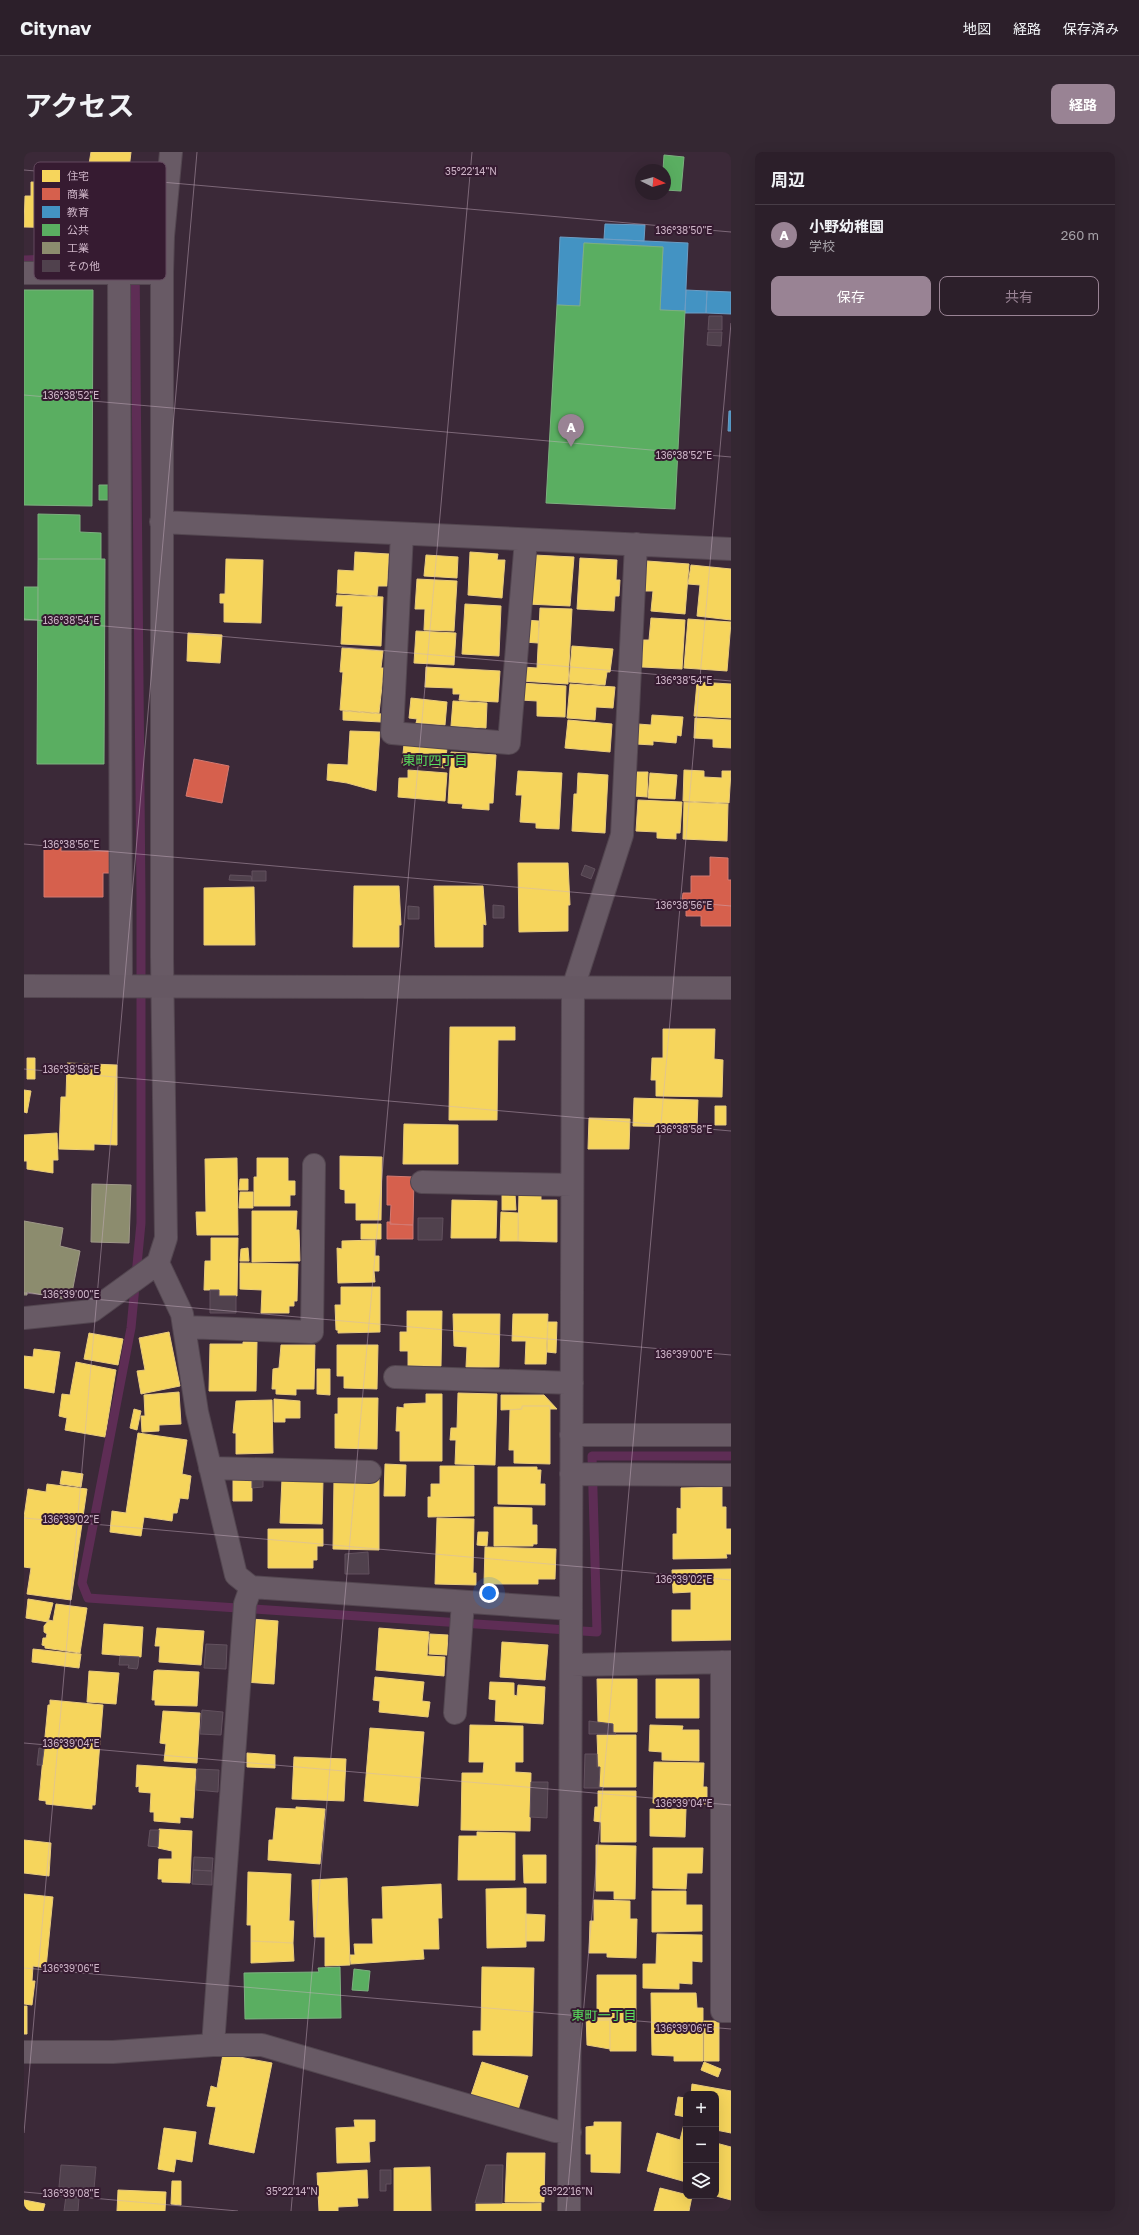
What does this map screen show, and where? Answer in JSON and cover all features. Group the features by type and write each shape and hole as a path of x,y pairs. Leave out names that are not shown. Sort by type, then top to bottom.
{"street":[{"path":"166,204 171,152"},
{"path":"24,273 34,273"},
{"path":"119,280 121,986"},
{"path":"24,1318 92,1311 158,1263 166,1238 163,986 161,522 162,280"},
{"path":"161,522 731,549"},
{"path":"402,534 392,733 508,742 526,540"},
{"path":"569,2211 572,988 622,835 636,544"},
{"path":"24,986 731,988"},
{"path":"184,1327 312,1332 314,1165"},
{"path":"422,1182 572,1184"},
{"path":"158,1263 182,1314 197,1412 236,1575 251,1587 571,1609"},
{"path":"395,1377 572,1383"},
{"path":"571,1435 731,1436"},
{"path":"210,1468 370,1472"},
{"path":"572,1474 731,1475"},
{"path":"213,2045 245,1604 251,1587"},
{"path":"455,1713 464,1602"},
{"path":"570,1665 727,1662 722,2011 731,2012"},
{"path":"24,2052 113,2052 213,2045 262,2045 555,2131 570,2132"}],"building: 住宅":[{"path":"91,152 131,152 130,162 89,162"},
{"path":"31,182 34,182 34,227 24,227 25,196 31,196"},
{"path":"355,552 389,554 387,586 378,586 377,596 337,593 338,570 354,571"},
{"path":"470,552 498,554 497,560 505,560 502,598 468,595"},
{"path":"426,555 458,557 457,578 424,576"},
{"path":"534,555 574,557 570,606 527,604"},
{"path":"580,558 617,560 616,580 620,580 619,596 615,596 614,611 577,609"},
{"path":"226,559 263,560 261,623 224,622 224,603 220,603 220,594 225,594"},
{"path":"647,561 689,564 685,614 651,611 653,591 645,591"},
{"path":"691,565 731,569 731,620 697,616 700,585 688,584"},
{"path":"417,579 457,581 454,631 424,630 425,609 415,609"},
{"path":"337,595 383,597 381,646 341,644 343,606 336,606"},
{"path":"465,604 501,606 499,656 462,654"},
{"path":"540,608 572,609 568,684 521,681 522,667 537,668"},
{"path":"651,618 685,620 682,669 642,667 643,640 649,640"},
{"path":"688,619 731,622 727,671 684,668"},
{"path":"525,620 539,621 538,643 524,642"},
{"path":"416,631 456,633 454,665 414,663"},
{"path":"188,633 222,635 220,663 187,661"},
{"path":"572,646 613,649 610,672 607,672 605,685 569,682"},
{"path":"342,648 383,651 381,668 384,668 379,713 340,710 343,672 340,672"},
{"path":"426,667 500,671 498,702 459,700 460,694 453,694 453,688 425,687"},
{"path":"697,682 731,684 731,718 694,716"},
{"path":"521,683 566,686 565,717 537,716 537,701 520,700"},
{"path":"570,684 615,687 613,708 596,707 595,720 567,718"},
{"path":"411,698 447,702 445,725 416,723 417,719 409,718"},
{"path":"453,701 487,703 486,728 451,726"},
{"path":"343,711 382,714 381,722 343,720"},
{"path":"652,715 683,717 681,736 677,735 676,743 653,741 653,745 636,744 638,724 651,725"},
{"path":"695,718 731,720 731,748 713,747 713,739 694,738"},
{"path":"568,720 612,724 610,752 565,748"},
{"path":"350,731 380,732 376,791 347,783 327,780 328,764 348,765"},
{"path":"404,744 447,748 445,768 402,764"},
{"path":"451,752 496,755 493,803 489,803 489,810 462,808 463,804 448,803"},
{"path":"408,770 447,773 445,801 398,797 399,778 408,778"},
{"path":"684,770 704,771 704,777 722,778 722,771 731,771 729,803 683,801"},
{"path":"518,771 562,773 559,829 536,828 536,823 520,822 522,795 516,795"},
{"path":"635,772 648,772 647,797 634,796"},
{"path":"578,773 608,775 605,833 572,831 574,794 577,794"},
{"path":"650,773 677,775 675,799 648,798"},
{"path":"638,800 682,802 680,833 676,833 676,839 657,838 657,832 636,831"},
{"path":"684,802 728,804 727,841 683,839"},
{"path":"518,863 568,863 570,905 568,905 568,931 519,932"},
{"path":"354,886 399,886 401,925 399,925 399,947 353,947"},
{"path":"434,886 483,886 486,925 483,924 483,947 435,947"},
{"path":"254,887 255,945 204,945 204,888"},
{"path":"450,1027 515,1027 515,1040 498,1040 497,1120 449,1120"},
{"path":"663,1029 715,1029 714,1059 723,1060 722,1097 656,1096 656,1080 651,1080 652,1058 663,1058"},
{"path":"27,1058 35,1058 35,1079 27,1079"},
{"path":"67,1063 117,1065 117,1145 94,1144 94,1150 59,1149 61,1097 66,1097"},
{"path":"24,1090 31,1091 27,1113 24,1112"},
{"path":"634,1098 698,1100 697,1127 633,1126"},
{"path":"715,1106 726,1106 726,1125 715,1125"},
{"path":"589,1118 630,1119 629,1149 588,1149"},
{"path":"404,1124 458,1125 458,1164 403,1164"},
{"path":"57,1133 58,1160 53,1160 53,1173 27,1169 27,1161 24,1161 24,1135"},
{"path":"340,1156 382,1157 381,1220 356,1220 356,1203 345,1203 345,1190 340,1189"},
{"path":"237,1158 238,1235 197,1235 196,1212 206,1212 205,1159"},
{"path":"257,1158 288,1158 288,1181 295,1181 295,1195 290,1195 290,1206 254,1206 254,1177 257,1177"},
{"path":"240,1179 248,1179 248,1190 239,1190"},
{"path":"519,1191 541,1191 541,1200 557,1200 557,1242 518,1241"},
{"path":"240,1192 253,1192 253,1208 239,1208"},
{"path":"502,1194 515,1194 516,1210 502,1210"},
{"path":"452,1200 497,1201 496,1238 451,1238"},
{"path":"252,1211 297,1211 296,1230 299,1230 300,1261 252,1262"},
{"path":"501,1212 518,1213 518,1241 500,1241"},
{"path":"361,1224 381,1224 381,1239 361,1239"},
{"path":"211,1238 238,1238 237,1296 219,1296 219,1290 204,1290 205,1261 211,1261"},
{"path":"375,1240 375,1256 379,1256 379,1271 374,1271 375,1282 338,1283 337,1248 342,1249 342,1241"},
{"path":"248,1248 249,1261 240,1261 241,1249"},
{"path":"240,1263 298,1264 297,1301 294,1301 294,1306 289,1306 289,1313 261,1313 262,1290 240,1289"},
{"path":"341,1287 380,1287 380,1332 338,1333 338,1330 336,1330 335,1305 341,1305"},
{"path":"407,1311 442,1311 441,1366 408,1366 408,1351 400,1351 400,1332 407,1332"},
{"path":"453,1314 500,1314 499,1367 466,1367 467,1347 454,1346"},
{"path":"513,1314 548,1314 546,1364 525,1364 526,1341 512,1341"},
{"path":"548,1322 557,1322 556,1353 547,1352"},
{"path":"169,1332 180,1386 141,1394 137,1371 145,1370 139,1338"},
{"path":"89,1333 123,1339 118,1365 84,1359"},
{"path":"243,1342 257,1342 256,1391 209,1391 210,1344 243,1344"},
{"path":"281,1345 315,1345 314,1389 296,1389 296,1395 276,1394 276,1389 272,1389 273,1369 279,1368"},
{"path":"337,1345 378,1345 377,1389 344,1388 344,1376 337,1376"},
{"path":"34,1349 60,1352 54,1393 24,1388 24,1356 33,1357"},
{"path":"76,1362 116,1370 105,1437 65,1430 67,1418 59,1416 62,1394 70,1395"},
{"path":"317,1369 330,1369 330,1395 317,1394"},
{"path":"179,1392 181,1424 159,1425 159,1431 142,1432 141,1416 145,1416 144,1395"},
{"path":"458,1393 497,1394 495,1465 455,1464 456,1440 450,1440 451,1428 457,1428"},
{"path":"426,1394 442,1394 442,1461 400,1461 400,1431 396,1431 397,1407 404,1408 404,1404 426,1403"},
{"path":"501,1395 544,1395 557,1409 550,1409 550,1406 522,1406 522,1409 501,1410"},
{"path":"338,1398 378,1398 377,1449 335,1448 335,1414 338,1414"},
{"path":"274,1399 300,1401 300,1418 285,1418 285,1422 274,1422"},
{"path":"272,1400 273,1453 236,1454 236,1433 233,1433 236,1401"},
{"path":"522,1406 550,1406 550,1464 514,1463 514,1450 509,1450 510,1410 522,1409"},
{"path":"134,1409 141,1411 137,1430 130,1428"},
{"path":"138,1433 187,1440 182,1474 191,1476 188,1499 180,1498 177,1513 173,1513 172,1521 144,1517 141,1536 110,1532 112,1511 126,1513"},
{"path":"385,1464 406,1465 405,1496 384,1496"},
{"path":"440,1466 474,1466 474,1516 428,1517 428,1497 431,1497 431,1484 440,1484"},
{"path":"498,1467 537,1467 537,1470 541,1470 540,1484 545,1484 545,1505 498,1504"},
{"path":"62,1471 83,1474 81,1487 60,1484"},
{"path":"233,1478 252,1478 252,1501 233,1501"},
{"path":"334,1478 379,1479 379,1550 333,1549"},
{"path":"282,1479 323,1480 322,1524 280,1523"},
{"path":"47,1484 87,1489 71,1600 27,1594 31,1568 24,1567 24,1517 28,1489 46,1492"},
{"path":"722,1487 722,1507 726,1507 726,1529 731,1529 731,1554 726,1554 727,1558 673,1559 673,1534 677,1534 677,1508 681,1509 681,1488"},
{"path":"494,1507 532,1508 532,1525 537,1525 537,1544 533,1544 533,1546 494,1546"},
{"path":"437,1518 474,1519 473,1573 476,1573 476,1585 435,1584"},
{"path":"268,1529 323,1529 323,1546 317,1546 317,1560 313,1560 313,1568 268,1568"},
{"path":"478,1532 488,1532 487,1546 477,1545"},
{"path":"485,1547 556,1549 555,1579 538,1579 538,1584 484,1584"},
{"path":"731,1569 731,1640 672,1641 672,1610 691,1610 691,1592 673,1593 672,1570"},
{"path":"28,1599 53,1603 48,1622 26,1618"},
{"path":"56,1604 87,1608 80,1653 45,1648 45,1646 42,1645 43,1638 46,1638 47,1634 44,1632 44,1626 49,1620 53,1621"},
{"path":"251,1619 278,1621 274,1684 244,1682"},
{"path":"104,1624 143,1627 141,1657 102,1654"},
{"path":"157,1628 204,1631 201,1665 159,1662 160,1646 155,1646"},
{"path":"379,1628 429,1632 427,1656 445,1657 444,1676 376,1670"},
{"path":"430,1634 448,1635 447,1655 429,1654"},
{"path":"502,1642 548,1645 545,1680 500,1677"},
{"path":"33,1649 81,1654 79,1668 32,1662"},
{"path":"89,1671 119,1673 116,1704 87,1702"},
{"path":"154,1671 199,1672 197,1706 155,1705 155,1700 152,1700"},
{"path":"375,1677 424,1682 422,1701 430,1702 428,1717 379,1712 380,1701 373,1700"},
{"path":"597,1679 637,1679 637,1732 613,1732 613,1724 598,1723"},
{"path":"656,1679 699,1679 699,1718 656,1718"},
{"path":"490,1682 514,1683 514,1695 517,1696 518,1685 545,1687 543,1724 495,1721 496,1700 489,1699"},
{"path":"50,1700 103,1705 95,1805 92,1805 92,1809 46,1804 46,1801 39,1800 48,1705 50,1705"},
{"path":"163,1711 200,1713 197,1763 164,1761 166,1744 160,1743"},
{"path":"470,1725 523,1726 523,1762 515,1762 515,1772 531,1773 530,1831 461,1830 462,1773 483,1773 484,1762 469,1762"},
{"path":"650,1725 683,1726 682,1730 699,1730 699,1761 662,1760 662,1752 649,1751"},
{"path":"370,1728 424,1732 418,1806 364,1801"},
{"path":"597,1735 636,1735 636,1787 599,1787"},
{"path":"247,1753 275,1755 275,1768 247,1767"},
{"path":"294,1757 346,1759 344,1801 292,1799"},
{"path":"654,1762 704,1763 703,1787 707,1787 707,1804 653,1803"},
{"path":"137,1765 196,1769 193,1818 180,1817 180,1823 154,1821 154,1812 150,1812 151,1793 139,1792 139,1786 136,1787"},
{"path":"598,1791 636,1791 636,1842 601,1842 601,1822 594,1821 595,1807 598,1807"},
{"path":"296,1807 325,1809 320,1864 268,1860 269,1840 273,1840 276,1808 296,1809"},
{"path":"650,1809 686,1809 685,1837 650,1836"},
{"path":"159,1829 192,1831 190,1883 162,1882 162,1879 158,1879 159,1859 172,1859 172,1851 158,1848"},
{"path":"477,1832 515,1833 515,1880 458,1880 459,1836 477,1836"},
{"path":"24,1840 51,1843 49,1876 24,1873"},
{"path":"596,1845 636,1846 635,1899 614,1899 614,1891 596,1891"},
{"path":"653,1848 703,1848 702,1873 687,1873 686,1889 653,1888"},
{"path":"523,1855 546,1855 546,1883 524,1883"},
{"path":"248,1872 291,1874 289,1921 294,1921 293,1943 251,1941 251,1925 247,1925"},
{"path":"347,1878 350,1965 325,1966 325,1937 314,1937 312,1880"},
{"path":"441,1884 442,1918 438,1918 439,1949 423,1949 424,1959 351,1964 350,1955 355,1955 354,1944 373,1944 372,1919 383,1919 382,1887"},
{"path":"526,1888 526,1947 487,1948 486,1889"},
{"path":"652,1891 686,1891 686,1905 702,1905 702,1931 652,1932"},
{"path":"24,1894 53,1897 46,1968 33,1966 32,1981 35,1981 32,2005 24,2004"},
{"path":"594,1900 630,1901 630,1919 637,1919 636,1958 607,1957 607,1953 589,1953 590,1921 594,1921"},
{"path":"526,1914 545,1915 544,1941 526,1941"},
{"path":"657,1934 702,1935 702,1962 692,1961 692,1984 679,1983 679,1989 643,1988 643,1964 656,1964"},
{"path":"251,1941 293,1943 294,1961 251,1963"},
{"path":"482,1967 534,1968 532,2056 473,2055 473,2031 481,2031"},
{"path":"597,1975 636,1975 636,2051 610,2051 610,2020 597,2020"},
{"path":"651,1993 696,1993 697,2008 703,2008 703,2061 674,2061 674,2056 652,2055"},
{"path":"24,2006 27,2006 27,2034 24,2034"},
{"path":"586,2012 597,2013 597,2020 610,2020 610,2049 587,2045"},
{"path":"704,2021 719,2021 719,2061 704,2061"},
{"path":"223,2054 272,2063 254,2153 209,2144 216,2107 207,2106 211,2086 217,2088"},
{"path":"482,2062 528,2076 518,2110 471,2095"},
{"path":"704,2062 721,2069 718,2077 701,2070"},
{"path":"692,2084 731,2091 731,2133 719,2131 719,2091 691,2091"},
{"path":"678,2097 683,2098 683,2116 675,2115"},
{"path":"354,2120 375,2120 375,2141 369,2142 370,2162 337,2163 336,2128 355,2127"},
{"path":"594,2122 621,2122 620,2173 591,2172 591,2154 586,2154 586,2127 594,2126"},
{"path":"164,2128 196,2132 192,2162 176,2159 174,2172 158,2169"},
{"path":"683,2128 683,2181 647,2171 657,2133 680,2140"},
{"path":"719,2144 731,2147 731,2200 719,2197"},
{"path":"507,2153 545,2153 544,2202 505,2202"},
{"path":"430,2167 431,2211 394,2211 394,2168"},
{"path":"367,2170 368,2198 357,2198 358,2206 338,2207 338,2211 319,2211 317,2173"},
{"path":"172,2181 181,2181 181,2205 171,2204"},
{"path":"660,2188 683,2194 683,2199 691,2199 689,2211 654,2211"},
{"path":"118,2190 166,2192 165,2211 117,2211"},
{"path":"24,2200 45,2204 43,2211 24,2211"},
{"path":"541,2203 541,2211 476,2211 476,2204"}],"building: 商業":[{"path":"194,759 229,766 222,803 186,796"},
{"path":"44,847 61,847 61,851 109,851 110,873 103,873 103,897 44,897"},
{"path":"710,857 728,858 728,880 731,880 731,926 701,926 701,916 686,916 686,899 682,899 683,893 691,893 691,876 710,876"},
{"path":"387,1176 414,1177 413,1225 390,1224 391,1205 387,1205"},
{"path":"387,1222 391,1222 390,1224 413,1225 413,1239 387,1239"}],"building: 教育":[{"path":"605,224 645,225 644,241 604,239"},
{"path":"560,237 688,243 685,311 660,310 663,247 584,243 580,306 557,305"},
{"path":"686,290 707,291 706,313 685,313"},
{"path":"707,291 731,292 731,314 706,313"},
{"path":"729,411 731,411 731,431 728,431"}],"building: 公共":[{"path":"664,155 684,157 681,191 671,190 671,164 663,164"},
{"path":"584,243 663,247 660,310 685,311 675,509 546,503 557,305 580,306"},
{"path":"24,290 93,290 92,506 24,505"},
{"path":"99,485 109,485 110,500 99,500"},
{"path":"38,514 80,515 80,532 101,533 101,559 38,559"},
{"path":"38,559 105,559 104,764 37,764"},
{"path":"24,587 38,587 38,620 24,620"},
{"path":"340,1967 341,2018 245,2019 244,1973 319,1972 318,1968"},
{"path":"354,1969 370,1971 368,1991 352,1990"}],"building: 工業":[{"path":"92,1184 131,1185 129,1243 91,1242"},
{"path":"24,1221 63,1228 60,1246 80,1251 71,1298 65,1297 65,1299 27,1292 27,1295 24,1295"}],"building: その他":[{"path":"709,316 722,316 722,330 708,330"},
{"path":"708,332 722,332 721,346 707,345"},
{"path":"585,865 595,869 591,879 581,875"},
{"path":"252,871 266,871 266,881 252,881"},
{"path":"230,875 251,876 252,881 229,880"},
{"path":"493,905 504,906 504,918 493,918"},
{"path":"408,906 419,907 419,919 408,919"},
{"path":"418,1218 443,1218 442,1240 418,1240"},
{"path":"210,1290 219,1290 219,1296 236,1296 236,1313 210,1313"},
{"path":"252,1478 263,1478 263,1487 252,1488"},
{"path":"368,1552 369,1574 345,1574 345,1554"},
{"path":"206,1644 227,1645 226,1669 204,1668"},
{"path":"120,1656 139,1657 137,1669 128,1668 129,1665 119,1665"},
{"path":"202,1710 223,1712 221,1735 200,1734"},
{"path":"589,1721 613,1724 613,1732 616,1734 589,1734"},
{"path":"39,1748 44,1749 42,1765 37,1765"},
{"path":"585,1754 597,1754 597,1767 600,1767 599,1787 603,1788 584,1788"},
{"path":"197,1769 219,1770 218,1792 196,1790"},
{"path":"531,1782 548,1782 547,1818 530,1817"},
{"path":"150,1830 159,1830 158,1847 148,1846"},
{"path":"194,1857 213,1858 212,1871 193,1870"},
{"path":"193,1870 212,1871 212,1885 192,1884"},
{"path":"61,2165 96,2167 94,2189 59,2187"},
{"path":"486,2165 503,2165 502,2203 475,2203"},
{"path":"380,2170 391,2170 391,2184 386,2184 386,2191 380,2191"},
{"path":"66,2196 79,2198 78,2211 64,2211"}],"waterway":[{"path":"24,260 34,260"},
{"path":"135,280 141,897 141,1223 131,1328 82,1583 88,1598 597,1632 592,1456 731,1456"}],"place":[{"name":"小野幼稚園","path":"571,447"}],"district":[{"name":"東町四丁目","path":"435,760"},
{"name":"東町一丁目","path":"604,2015"}]}
